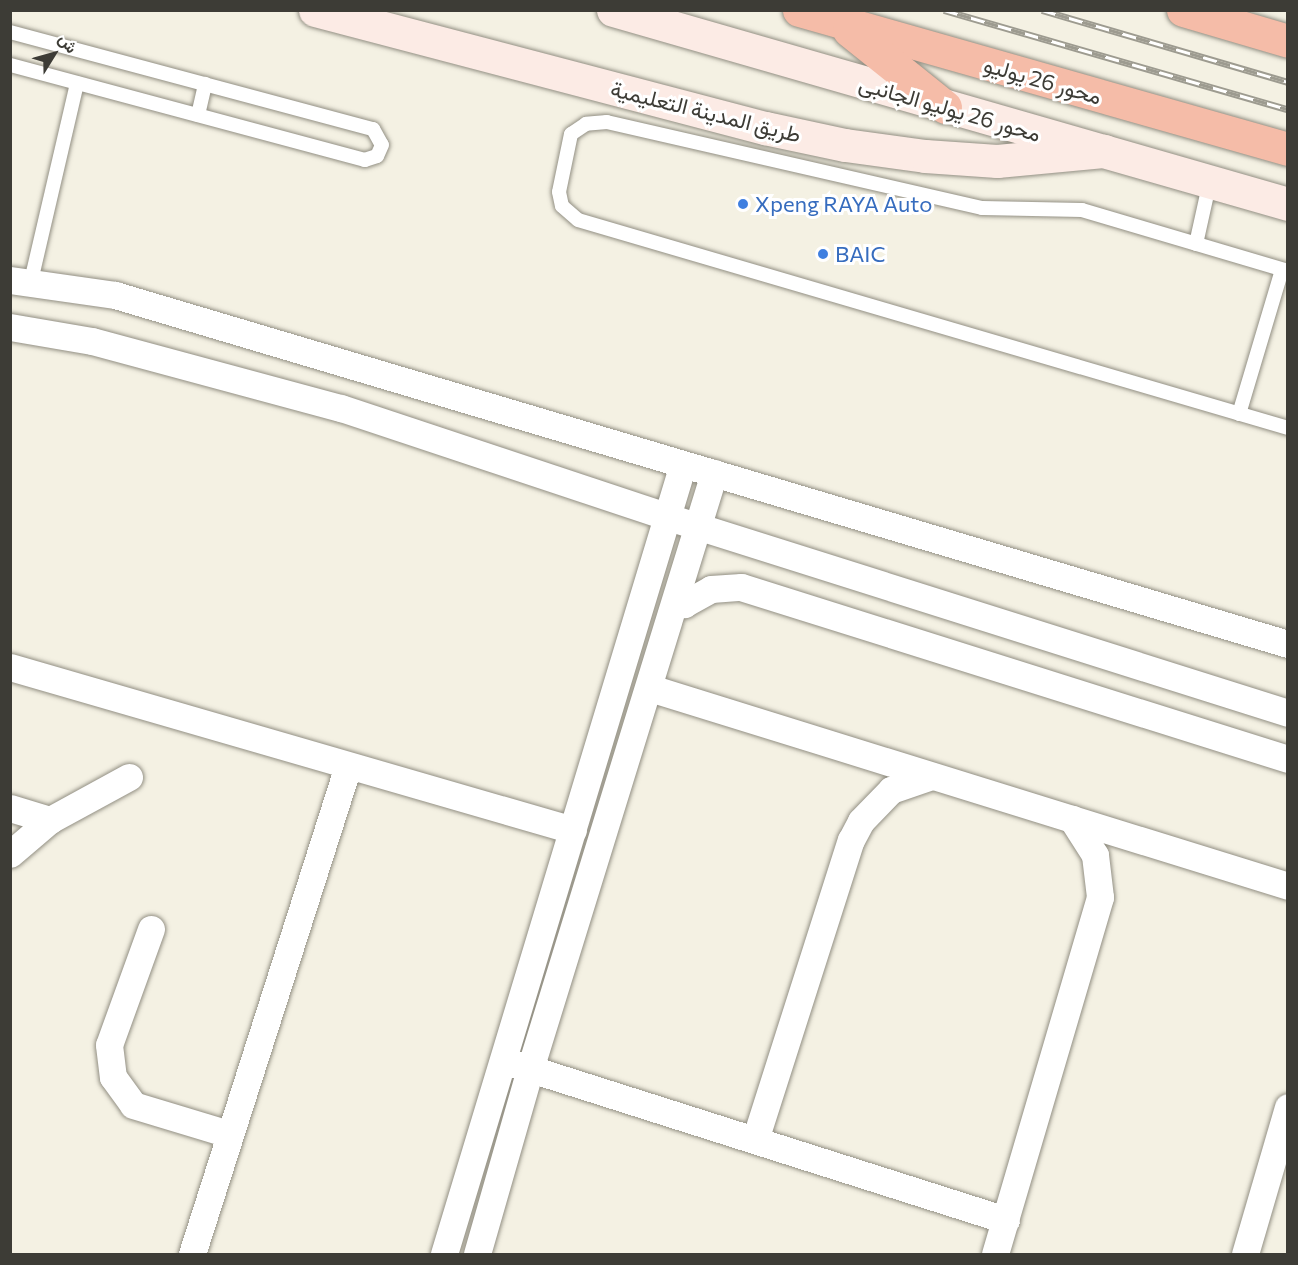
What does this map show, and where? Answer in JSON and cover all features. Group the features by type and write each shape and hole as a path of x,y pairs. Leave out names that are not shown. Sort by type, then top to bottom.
{"highway":[{"name":"محور 26 يوليو","path":"799,10 1287,148"},
{"path":"1184,10 1287,41"},
{"path":"838,22 945,107"}],"street":[{"name":"طريق المدينة التعليمية","path":"315,10 765,128 845,145 925,156 997,161 1105,151"},
{"name":"محور 26 يوليو الجانبى","path":"613,10 1287,204"},
{"path":"21,280 115,295 1287,644"},
{"path":"10,327 73,336 341,408 668,517 1287,713"},
{"path":"444,1254 684,464"},
{"path":"477,1254 530,1069 677,601 714,473"},
{"path":"677,601 684,604 711,589 741,587 1287,759"},
{"path":"10,667 573,831"},
{"path":"650,688 1287,886"},
{"path":"192,1254 348,766"},
{"path":"755,1140 851,840 868,812 891,790 932,776"},
{"path":"10,854 50,820 129,777"},
{"path":"10,808 50,820"},
{"path":"995,1254 1100,897 1095,855 1072,819"},
{"path":"151,929 109,1045 113,1077 133,1105 229,1134"},
{"path":"503,1060 1005,1220"},
{"path":"494,1089 522,1098"},
{"path":"1245,1254 1287,1107"}],"lane":[{"path":"10,32 373,129 382,145 377,156 365,160 10,65"},
{"path":"21,280 77,83"},
{"path":"198,116 206,84"},
{"path":"1239,414 1285,270 1082,210 982,208 607,122 586,124 571,134 559,192 566,212 578,220 1239,414 1287,428"},
{"path":"1196,244 1210,181"}],"railway":[{"path":"944,10 1288,109"},
{"path":"1042,10 1288,82"}],"place":[{"name":"Xpeng RAYA Auto","path":"743,204"},
{"name":"BAIC","path":"823,254"}]}
